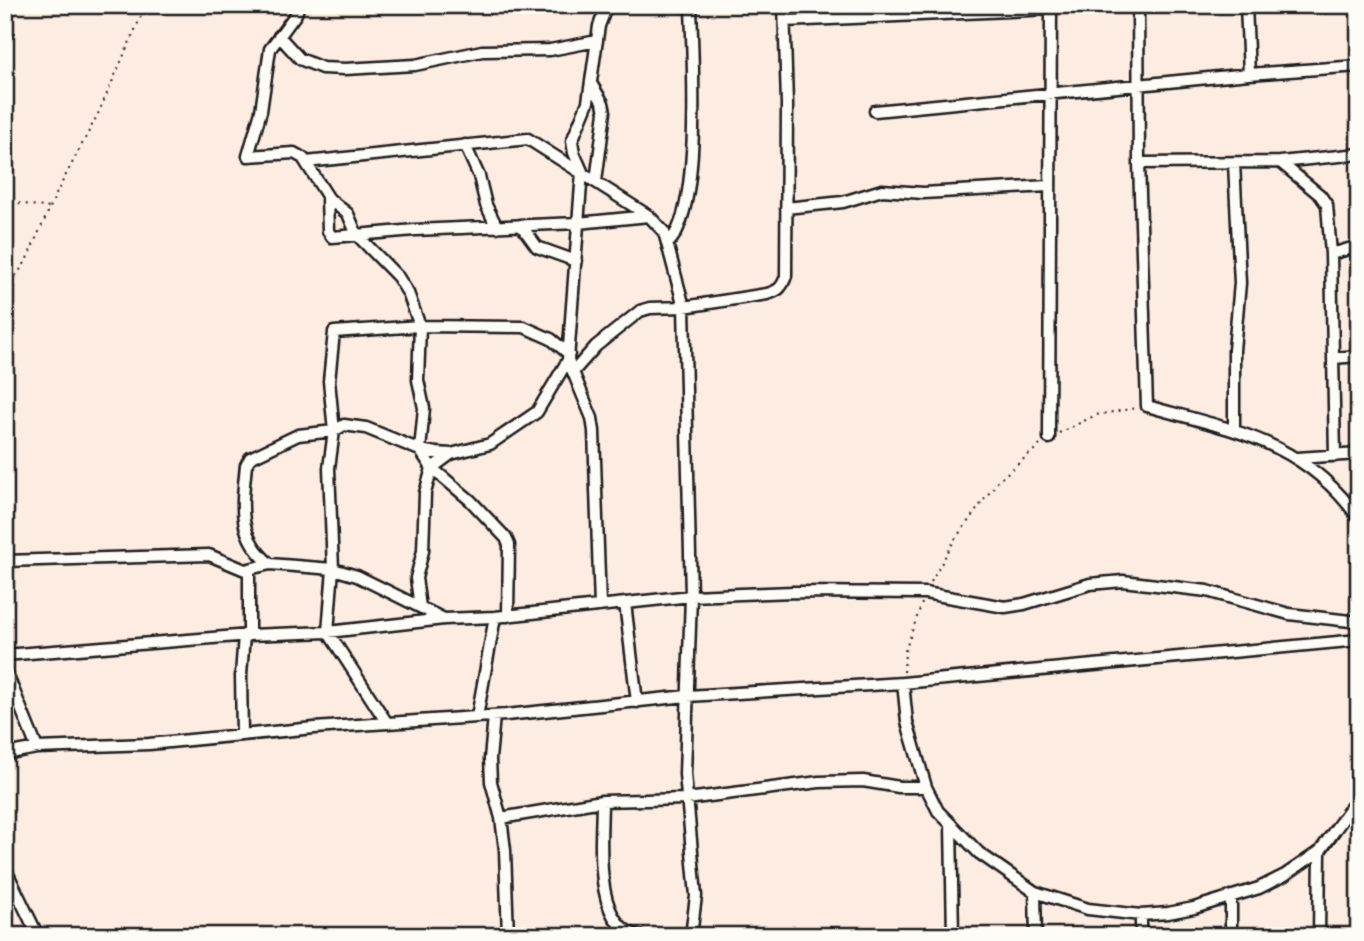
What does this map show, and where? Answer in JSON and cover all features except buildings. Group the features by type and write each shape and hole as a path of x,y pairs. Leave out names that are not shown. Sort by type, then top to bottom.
{"street":[{"path":"600,606 594,432 592,418 569,357 582,171 572,141 585,112 592,85 601,17 607,5"},
{"path":"668,243 678,233 688,187 693,110 691,5"},
{"path":"573,372 596,345 640,312 650,308 684,307 767,294 783,286 786,276 784,5"},
{"path":"1139,5 1139,163 1147,406 1251,435 1297,458 1332,484 1359,519"},
{"path":"1245,5 1249,74"},
{"path":"301,6 268,54 261,111 248,156 294,153 306,162 327,197 348,214 357,235 398,277 408,293 420,327 418,380 424,408 420,450 432,468 470,500 506,538 509,545 508,616"},
{"path":"785,21 1051,7 1049,438"},
{"path":"279,36 300,59 322,68 345,69 415,65 482,51 560,49 597,41"},
{"path":"875,111 1249,74 1359,66"},
{"path":"592,85 603,103 605,112 596,181"},
{"path":"306,162 528,139 649,216 659,225 668,243 684,307 691,596 687,799 696,896 691,936"},
{"path":"465,145 479,176 486,205 497,227"},
{"path":"1139,163 1280,162 1359,154"},
{"path":"1280,162 1320,195 1327,205 1331,254 1335,456"},
{"path":"1234,163 1240,283 1234,350 1234,430"},
{"path":"786,208 843,202 882,190 923,193 1049,186"},
{"path":"327,197 330,235 340,237 578,223 649,216"},
{"path":"521,225 537,247 576,261"},
{"path":"1331,254 1359,246"},
{"path":"387,723 328,632 333,569 329,468 334,431 329,381 335,331 420,327 524,327 551,339 569,357"},
{"path":"1333,358 1359,356"},
{"path":"420,607 416,578 423,551 425,493 432,468 450,454 496,441 533,416 569,357"},
{"path":"270,564 253,547 242,515 247,463 259,453 298,435 334,431 344,425 366,428 420,450 450,454"},
{"path":"1297,458 1359,454"},
{"path":"5,561 209,555 249,570 270,564 333,569 357,576 444,619"},
{"path":"242,735 241,675 249,570"},
{"path":"5,654 246,635 328,632 691,596 793,592 925,593 1005,607 1090,584 1123,580 1207,592 1289,614 1359,622"},
{"path":"625,603 637,702"},
{"path":"477,717 495,617"},
{"path":"5,754 37,748 149,744 494,716 687,696 903,683 1359,640"},
{"path":"5,669 37,748"},
{"path":"903,683 907,722 926,787 938,811 979,853 1035,892 1088,909 1141,915 1194,908 1259,888 1285,875 1320,851 1359,796"},
{"path":"494,716 491,782 500,818 507,884 508,936"},
{"path":"500,818 602,801 687,799 819,782 863,781 899,787 926,787"},
{"path":"602,801 605,902 625,930 641,936"},
{"path":"951,824 953,936"},
{"path":"1319,936 1320,851"},
{"path":"5,868 38,936"},
{"path":"1035,892 1036,936"},
{"path":"1230,898 1231,936"},
{"path":"1141,915 1141,936"}],"path":[{"path":"5,17 9,5"},
{"path":"5,302 58,190 98,114 146,5"},
{"path":"5,201 51,209"},
{"path":"903,683 905,651 925,593 955,539 998,481 1049,438 1096,415 1147,406"}]}
